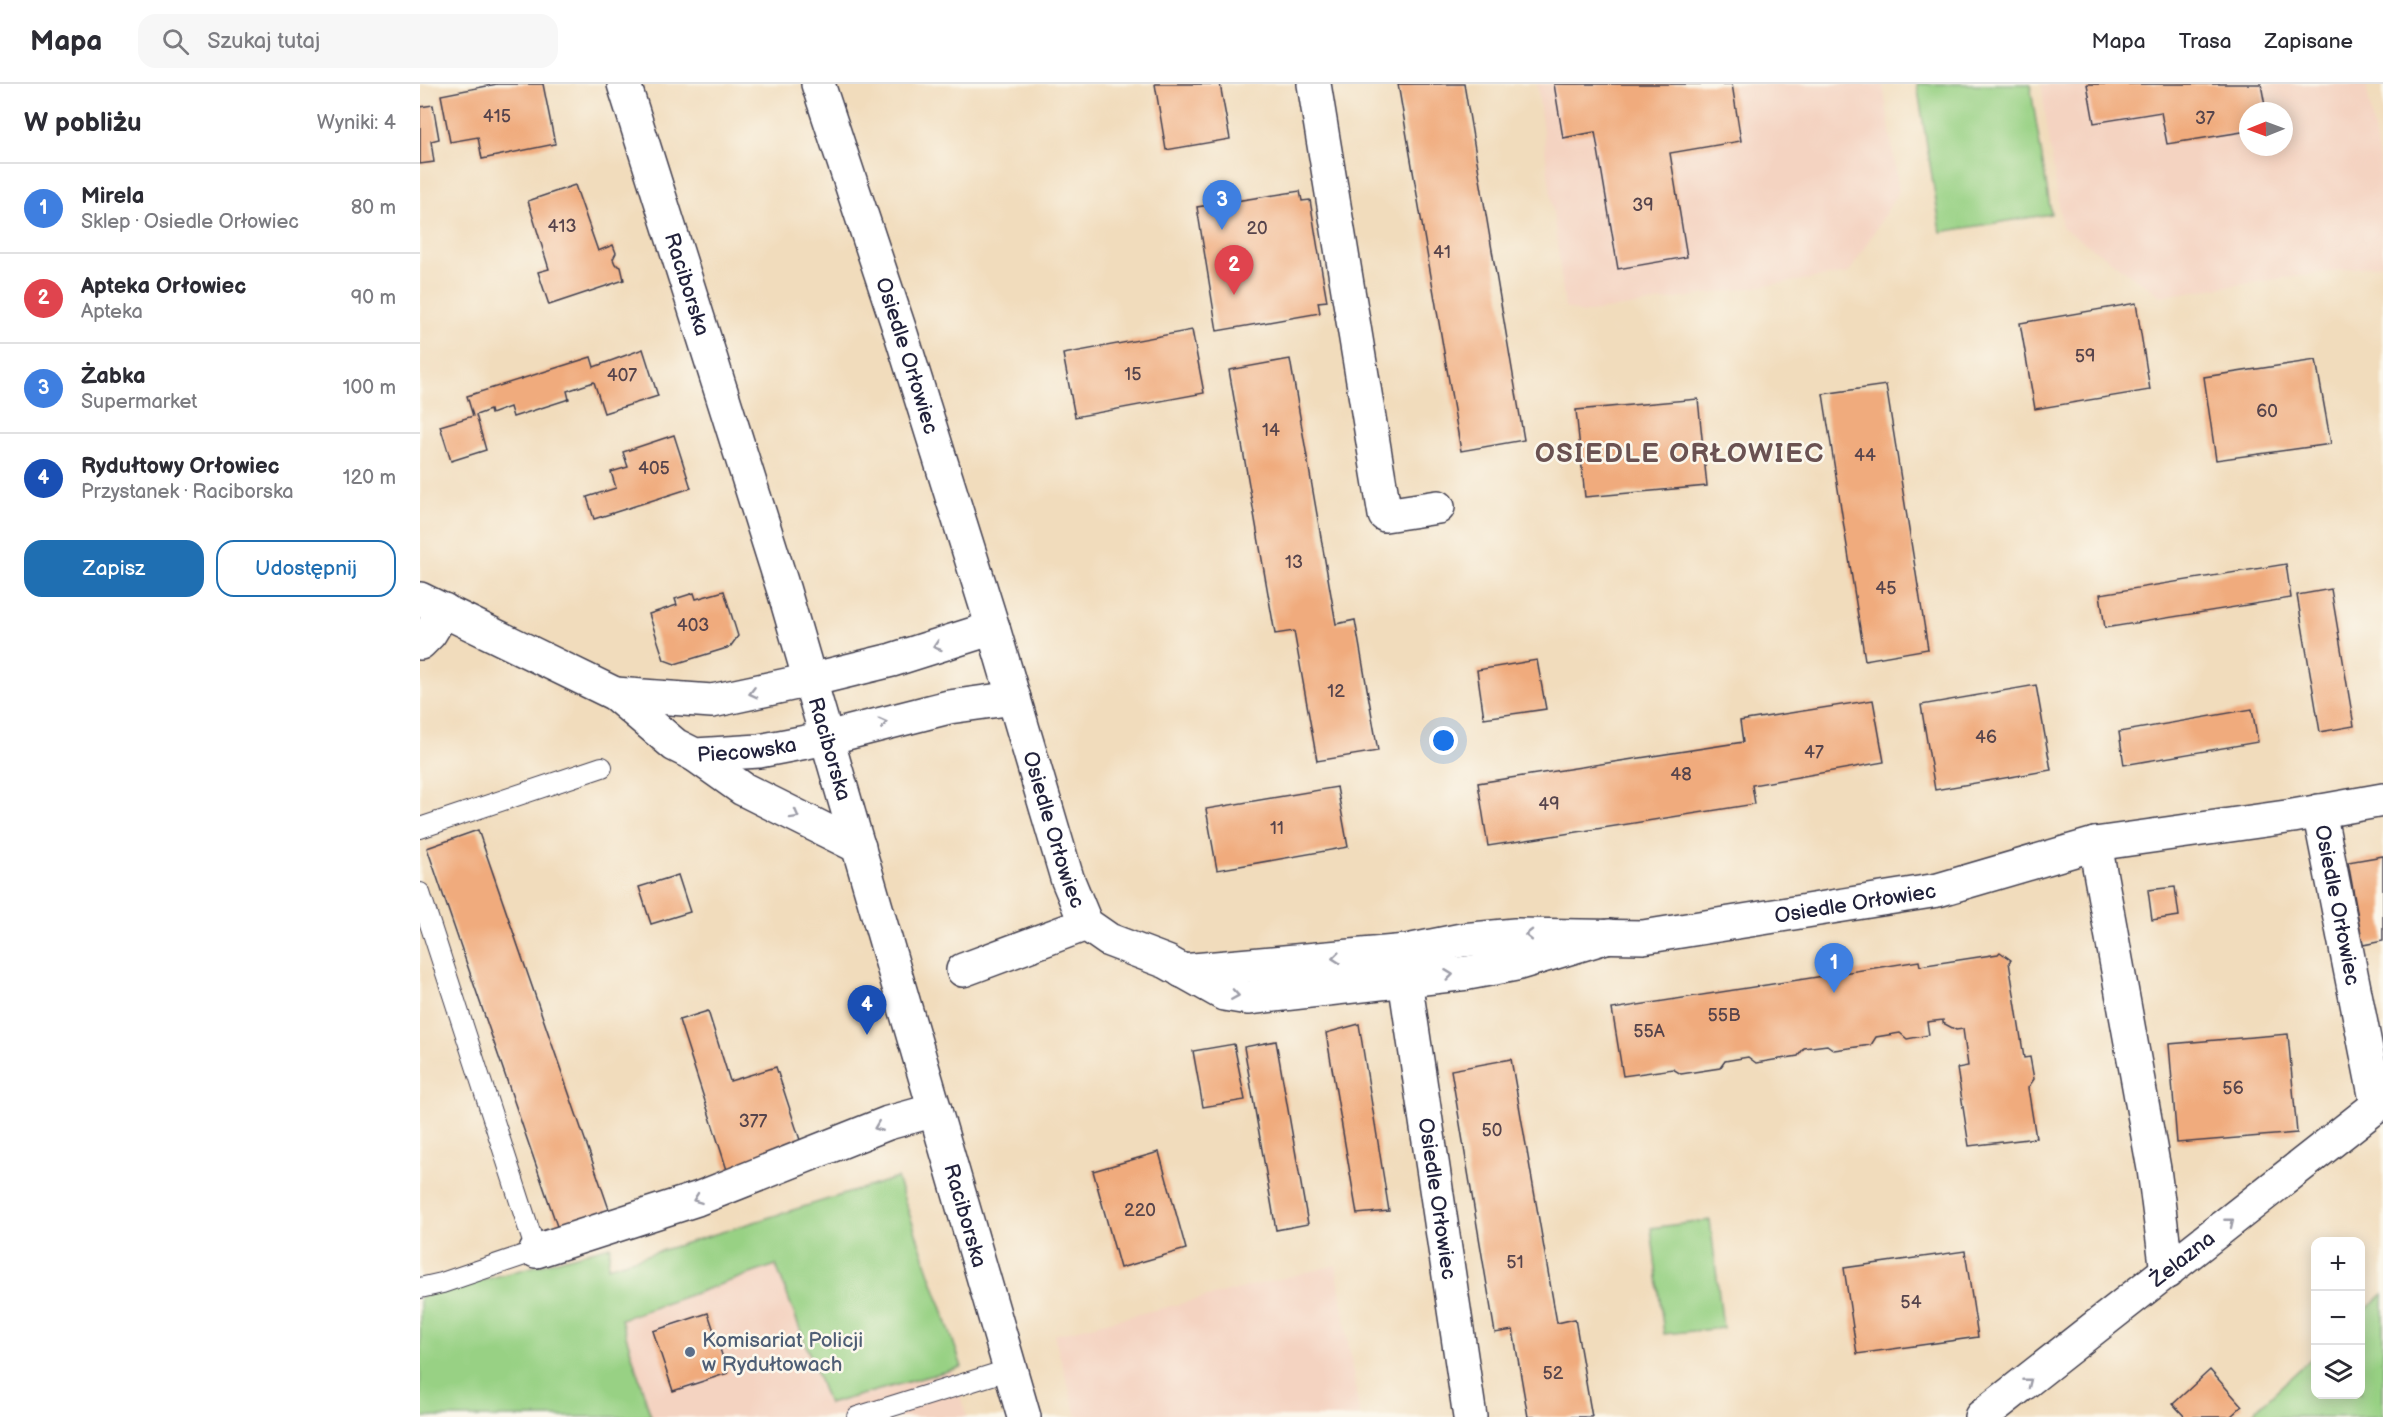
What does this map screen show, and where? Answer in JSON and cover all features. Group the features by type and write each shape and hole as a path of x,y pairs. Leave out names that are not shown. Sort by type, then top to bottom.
{"street":[{"name":"Raciborska","path":"624,84 810,680 1024,1417"},
{"name":"Osiedle Orłowiec","path":"819,84 901,334 993,628 1067,878 1086,924 1109,940 1167,962 1224,994 1248,998 1406,966 1516,964 1609,936 1643,937 1938,890 2095,844 2383,800"},
{"path":"1314,84 1385,515 1438,507"},
{"path":"420,643 430,633 432,605"},
{"name":"Piecowska","path":"432,605 615,694 675,745 695,755 759,751 827,738"},
{"path":"810,680 892,660 993,628"},
{"name":"Piecowska","path":"615,694 712,701 744,696 810,680"},
{"path":"827,738 950,707 1014,698"},
{"path":"695,755 743,789 859,847"},
{"name":"Osiedle Orłowiec","path":"2319,811 2380,1103"},
{"path":"2095,844 2154,1169 2167,1272"},
{"name":"Osiedle Orłowiec","path":"963,970 1086,924"},
{"name":"Osiedle Orłowiec","path":"1406,966 1470,1417"},
{"name":"Żelazna","path":"1981,1417 2380,1103"},
{"path":"536,1251 697,1199 888,1123 934,1110"}],"lane":[{"path":"420,828 602,767"},
{"path":"420,893 536,1251 442,1283 420,1288"},
{"path":"857,1417 1011,1369"}],"shaded area":[{"path":"1537,84 1883,84 1899,191 1849,273 1583,313 1565,308"},
{"path":"2041,84 2366,84 2383,183 2383,264 2161,296 2062,227"},
{"path":"786,1255 948,1359 967,1417 639,1417 612,1313"},
{"path":"1336,1265 1360,1417 1077,1417 1054,1335"}],"green space":[{"path":"1917,84 2030,84 2051,214 1941,232"},
{"path":"897,1178 962,1367 828,1404 776,1265 621,1319 651,1417 420,1417 420,1297 610,1246 608,1267"},
{"path":"1710,1220 1723,1328 1664,1334 1651,1228"},
{"path":"2383,1294 2383,1417 2248,1417 2311,1359 2311,1399 2365,1399 2365,1310"}],"building":[{"path":"497,84 543,84 555,144 482,159 478,137 450,142 441,95"},
{"path":"1155,84 1220,84 1230,139 1166,150"},
{"path":"1398,84 1464,84 1524,440 1461,451"},
{"path":"1554,84 1732,84 1741,141 1670,153 1687,257 1618,269 1595,132 1563,138"},
{"path":"2087,84 2261,84 2264,102 2239,102 2239,132 2167,144 2161,112 2094,123"},
{"path":"433,105 439,139 431,141 434,162 420,164 420,107"},
{"path":"575,185 598,251 613,245 616,253 613,259 615,264 621,267 624,280 549,305 538,272 549,269 528,201"},
{"path":"1300,191 1302,201 1310,200 1327,301 1318,302 1320,313 1217,331 1197,207"},
{"path":"2136,303 2150,390 2035,409 2020,323"},
{"path":"1192,330 1204,393 1075,417 1063,354"},
{"path":"643,349 658,396 604,413 594,382 567,391 569,399 513,417 510,407 491,414 490,410 476,415 486,450 451,461 440,426 473,416 467,396 591,357 594,367"},
{"path":"1290,359 1336,624 1355,620 1378,751 1317,761 1294,631 1275,634 1229,370"},
{"path":"2316,360 2331,444 2216,460 2204,377"},
{"path":"1886,385 1928,649 1865,660 1823,394"},
{"path":"1698,399 1707,486 1585,497 1576,410"},
{"path":"674,435 691,488 594,519 587,497 616,488 611,472 628,467 623,452"},
{"path":"2286,564 2291,598 2105,628 2100,594"},
{"path":"2331,589 2354,726 2320,732 2297,595"},
{"path":"724,591 738,636 730,647 675,664 664,660 649,614 677,605 675,599 694,593 696,599"},
{"path":"1537,660 1546,709 1484,718 1477,670"},
{"path":"2036,685 2051,770 1935,790 1921,705"},
{"path":"1873,700 1884,762 1752,785 1755,804 1488,846 1478,783 1743,742 1740,721"},
{"path":"2252,709 2258,742 2124,765 2119,732"},
{"path":"1337,787 1348,847 1217,870 1206,809"},
{"path":"478,830 611,1215 559,1232 427,848"},
{"path":"2383,856 2383,941 2363,945 2348,862"},
{"path":"678,875 690,912 651,924 639,887"},
{"path":"2175,887 2179,916 2152,920 2148,890"},
{"path":"2000,952 2011,960 2009,962 2024,1058 2030,1057 2034,1079 2028,1088 2036,1138 1969,1146 1957,1068 1968,1066 1963,1029 1956,1030 1943,1023 1943,1020 1927,1022 1929,1035 1907,1039 1900,1033 1876,1037 1871,1045 1834,1050 1827,1045 1804,1048 1798,1056 1756,1063 1748,1057 1725,1061 1720,1068 1681,1074 1673,1069 1623,1076 1612,1009 1919,961 1920,966"},
{"path":"708,1011 730,1081 776,1067 802,1146 727,1170 679,1020"},
{"path":"1359,1024 1389,1211 1357,1214 1326,1033"},
{"path":"2288,1034 2297,1133 2177,1143 2169,1044"},
{"path":"1276,1041 1308,1224 1276,1230 1244,1047"},
{"path":"1234,1044 1245,1100 1203,1107 1193,1051"},
{"path":"1511,1059 1557,1323 1575,1319 1592,1417 1528,1417 1513,1330 1495,1333 1451,1070"},
{"path":"1159,1152 1186,1249 1120,1268 1093,1171"},
{"path":"1965,1251 1978,1337 1857,1354 1844,1268"},
{"name":"Komisariat Policji w Rydułtowach","path":"708,1313 728,1373 673,1391 653,1331"},
{"path":"2210,1370 2242,1406 2230,1417 2185,1417 2173,1404"}],"place":[{"name":"Żabka","path":"1222,230"},
{"name":"Apteka Orłowiec","path":"1234,295"},
{"name":"Mirela","path":"1834,993"},
{"name":"Rydułtowy Orłowiec","path":"867,1035"},
{"name":"Komisariat Policji w Rydułtowach","path":"690,1352"}],"district":[{"name":"OSIEDLE ORŁOWIEC","path":"1680,453"}]}
